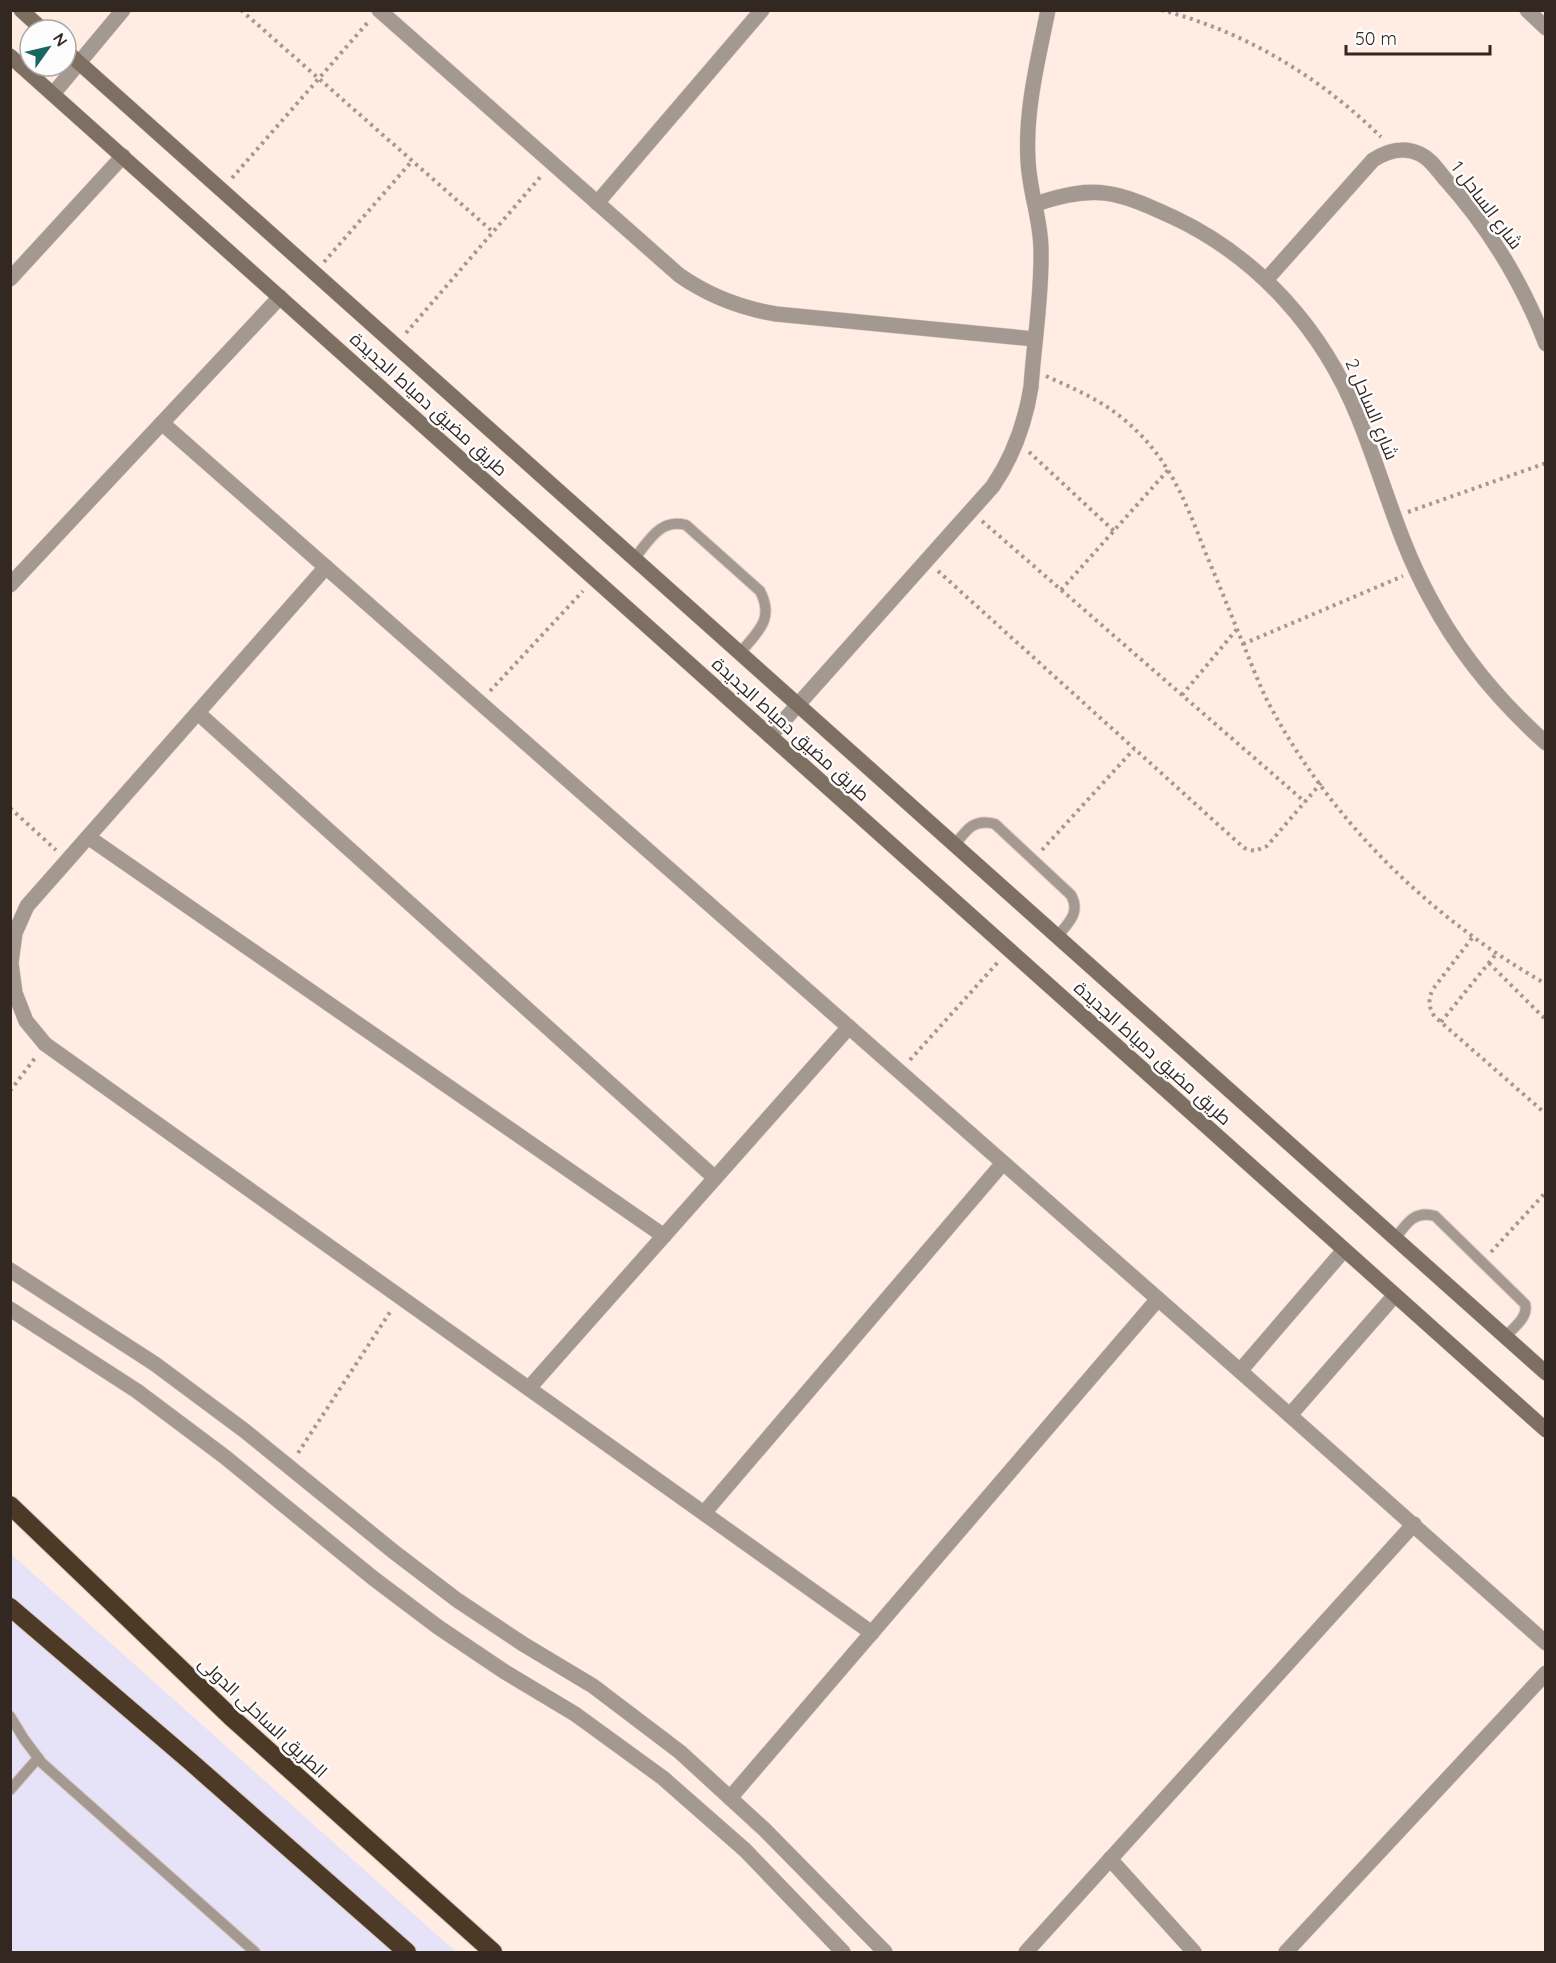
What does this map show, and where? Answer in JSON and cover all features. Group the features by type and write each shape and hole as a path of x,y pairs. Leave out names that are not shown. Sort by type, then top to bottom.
{"highway":[{"name":"الطريق الساحلى الدولى","path":"10,1504 239,1724 493,1953"},
{"path":"10,1607 200,1769 407,1953"}],"street":[{"path":"53,94 123,10"},
{"path":"597,203 762,10"},
{"path":"770,736 993,486 1017,442 1028,406 1041,261 1040,232 1029,174 1028,139 1033,88 1048,10"},
{"path":"1527,10 1545,28"},
{"path":"375,15 552,163 679,275 709,294 742,307 776,314 1035,339"},
{"name":"طريق مضيق دمياط الجديدة","path":"10,56 1545,1430"},
{"name":"طريق مضيق دمياط الجديدة","path":"79,63 1545,1373"},
{"path":"1266,280 1373,160 1394,150"},
{"name":"شارع الساحل 1","path":"1394,150 1420,154 1455,190 1480,223 1515,277 1536,318 1545,344"},
{"path":"10,279 123,156"},
{"name":"شارع الساحل 2","path":"1036,204 1064,194 1074,193 1094,192 1123,196 1192,226 1231,251 1266,280 1304,321 1336,368 1359,419 1393,517 1431,600 1466,655 1508,706 1545,743"},
{"path":"12,581 280,297"},
{"path":"162,423 1414,1524 1545,1643"},
{"path":"326,567 27,906 15,933 10,963 15,993 22,1012 45,1044 872,1633"},
{"path":"198,713 715,1178"},
{"path":"88,837 664,1236"},
{"path":"529,1388 849,1027"},
{"path":"704,1513 1003,1163"},
{"path":"1240,1371 1344,1250"},
{"path":"10,1270 155,1364 290,1466 394,1552 457,1600 523,1644 593,1686 680,1752 765,1830 885,1953"},
{"path":"1290,1415 1395,1295"},
{"path":"730,1798 1158,1299"},
{"path":"10,1309 137,1391 199,1437 373,1578 438,1627 575,1714 663,1778 745,1850 843,1953"},
{"path":"1026,1953 1414,1524"},
{"path":"1286,1953 1545,1673"},
{"path":"1110,1859 1194,1953"}],"lane":[{"path":"634,559 660,528 666,525 672,523 686,525 694,532 760,591 764,598 765,622 740,653"},
{"path":"955,845 967,828 974,824 989,822 995,824 1071,895 1076,908 1074,916 1057,937"},
{"path":"1395,1239 1410,1219 1424,1214 1435,1216 1522,1300 1526,1309 1524,1317 1505,1337"},
{"path":"10,1716 38,1758 255,1953"},
{"path":"10,1790 38,1758"}],"path":[{"path":"241,10 493,232"},
{"path":"1161,10 1218,29 1257,46 1294,68 1355,112 1394,150"},
{"path":"222,190 375,15"},
{"path":"315,273 412,161"},
{"path":"395,345 552,163"},
{"path":"1032,369 1101,403 1121,417 1155,450 1169,469 1182,493 1269,703 1296,749 1348,819 1385,862 1434,908 1472,938 1545,984"},
{"path":"1017,442 1114,531"},
{"path":"1393,517 1545,463"},
{"path":"1061,590 1169,469"},
{"path":"970,511 1305,802"},
{"path":"926,560 1239,845 1255,851 1267,846 1321,783"},
{"path":"1243,644 1416,571"},
{"path":"480,703 594,578"},
{"path":"1182,695 1237,629"},
{"path":"1033,860 1134,749"},
{"path":"10,808 68,861"},
{"path":"1472,938 1430,995 1430,1007 1435,1017 1545,1114"},
{"path":"900,1072 1009,950"},
{"path":"1441,1022 1496,954"},
{"path":"1489,963 1545,1020"},
{"path":"10,1090 45,1044"},
{"path":"1482,1262 1545,1192"},
{"path":"290,1466 400,1297"}],"shaded area":[{"path":"11,1554 456,1952 11,1952"}]}
